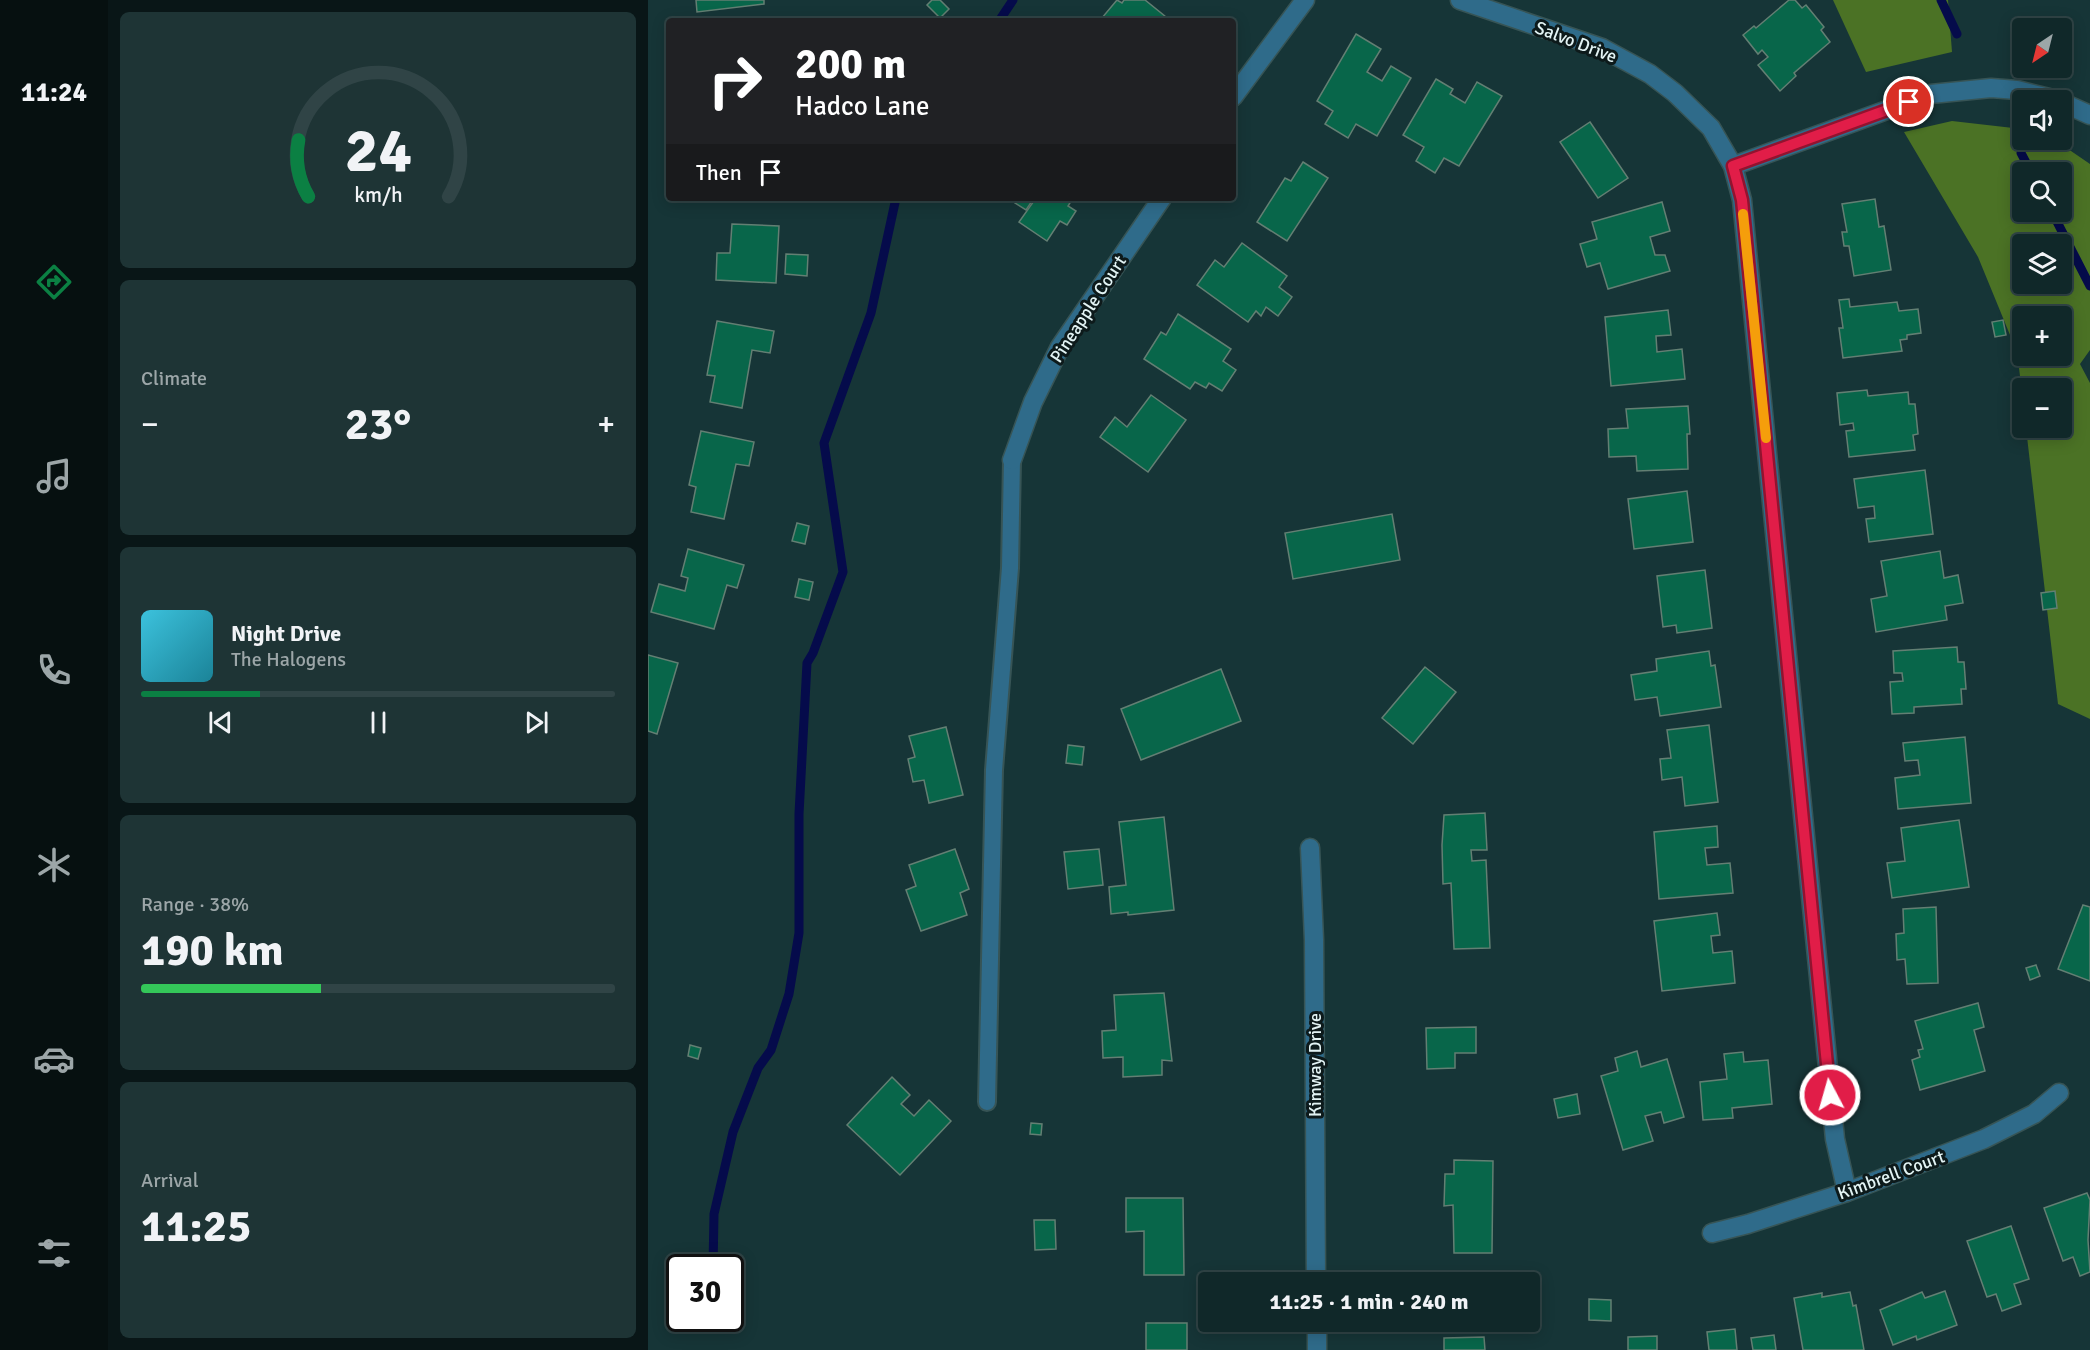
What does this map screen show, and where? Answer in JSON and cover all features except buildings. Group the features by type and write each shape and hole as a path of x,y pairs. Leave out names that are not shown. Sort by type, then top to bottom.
{"street":[{"path":"1236,93 1305,0"},
{"name":"Salvo Drive","path":"1460,0 1602,48 1650,74 1675,93 1711,128 1733,166 1742,200 1834,1127 1847,1192"},
{"path":"1733,166 1931,94 1991,88 2017,90"},
{"path":"2072,107 2090,115"},
{"name":"Pineapple Court","path":"1012,460 1033,402 1060,347 1160,201"},
{"name":"Kimway Drive","path":"1310,848 1314,940 1316,1272"},
{"name":"Kimbrell Court","path":"1712,1233 1749,1224 1847,1192 1984,1139 2034,1114 2060,1093"},
{"path":"1317,1332 1317,1350"}],"lane":[{"path":"987,1102 994,770 1010,568 1012,460"}],"green space":[{"path":"1833,0 1948,0 1952,52 1866,72"},
{"path":"1952,121 2012,128 2012,150 2069,150 2090,164 2090,350 2080,364 2090,383 2090,719 2058,704 2027,438 2072,438 2072,378 2020,378 2019,366 2072,366 2072,306 2012,306 2012,340 1978,257 1904,132"}],"waterway":[{"path":"1001,18 1013,0"},
{"path":"1941,0 1957,34"},
{"path":"2021,153 2026,162"},
{"path":"713,1254 714,1214 733,1132 758,1068 771,1050 789,994 799,933 799,814 807,663 813,653 843,572 824,443 871,313 895,201"},
{"path":"2057,222 2090,286"}],"slow traffic":[{"path":"1743,214 1766,438"}],"route":[{"path":"1830,1095 1742,200 1733,166 1909,102"}]}
